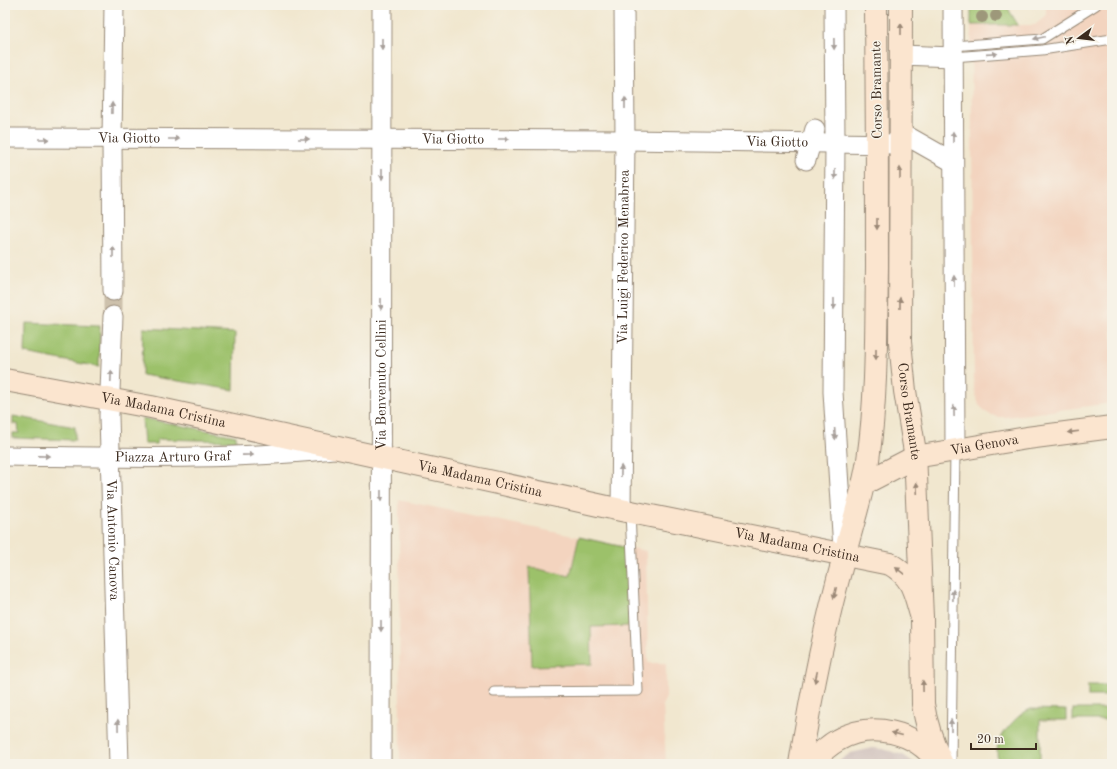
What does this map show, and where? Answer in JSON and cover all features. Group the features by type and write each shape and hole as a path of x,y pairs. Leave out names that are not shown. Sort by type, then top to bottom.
{"main road":[{"name":"Corso Bramante","path":"800,764 811,700 844,555 863,484 876,390 876,5"},
{"name":"Corso Bramante","path":"901,5 900,342 915,457 925,718 932,741 942,764"},
{"name":"Via Madama Cristina","path":"5,380 111,399 626,511 890,564 903,571 910,580 922,618"},
{"name":"Via Genova","path":"863,484 915,457 1112,427"},
{"path":"809,764 839,739 871,731 896,732 910,738 921,746 938,764"}],"street":[{"path":"113,291 112,139 114,5"},
{"name":"Via Benvenuto Cellini","path":"381,764 380,457 382,5"},
{"name":"Via Luigi Federico Menabrea","path":"624,5 632,135 626,511"},
{"name":"Corso Bramante","path":"834,5 835,143 833,392 844,555"},
{"path":"953,5 955,450"},
{"name":"Corso Bramante","path":"901,55 953,51"},
{"path":"632,135 636,160"},
{"name":"Via Giotto","path":"5,138 382,139 632,135 811,144 877,143 900,138"},
{"path":"900,138 953,162"},
{"name":"Via Antonio Canova","path":"113,316 111,399 109,416 119,764"},
{"name":"Piazza Arturo Graf","path":"5,456 111,457 287,454 340,449"}],"lane":[{"path":"953,51 1042,39 1096,5"},
{"path":"953,51 1042,50 1112,39"},
{"path":"951,764 955,450"},
{"path":"494,692 638,691 626,511"}],"shaded area":[{"path":"971,5 1006,5 1018,25 1035,25 1046,16 1046,5 1112,5 1112,403 1006,417 997,417 987,413 979,405 974,388"},
{"path":"399,500 646,551 648,663 666,663 666,697 663,704 666,764 400,764"},
{"path":"873,748 883,749 903,755 916,764 834,764 851,753"}],"green space":[{"path":"971,5 1006,5 1018,25 971,25"},
{"path":"26,323 100,326 99,367 25,353"},
{"path":"143,328 235,333 234,390 142,375"},
{"path":"13,416 75,427 75,440 13,438 13,433 19,433 18,424 13,424"},
{"path":"142,418 236,436 236,441 158,439 156,444 144,444"},
{"path":"579,537 628,548 632,626 591,627 592,664 532,666 529,567 570,576"},
{"path":"1088,685 1112,685 1112,696 1088,696"},
{"path":"1031,709 1066,710 1066,720 1040,720 1040,764 999,764 997,751 1001,737 1017,718"},
{"path":"1073,709 1112,709 1112,720 1073,720"}],"tunnel":[{"path":"113,291 113,316"}]}
